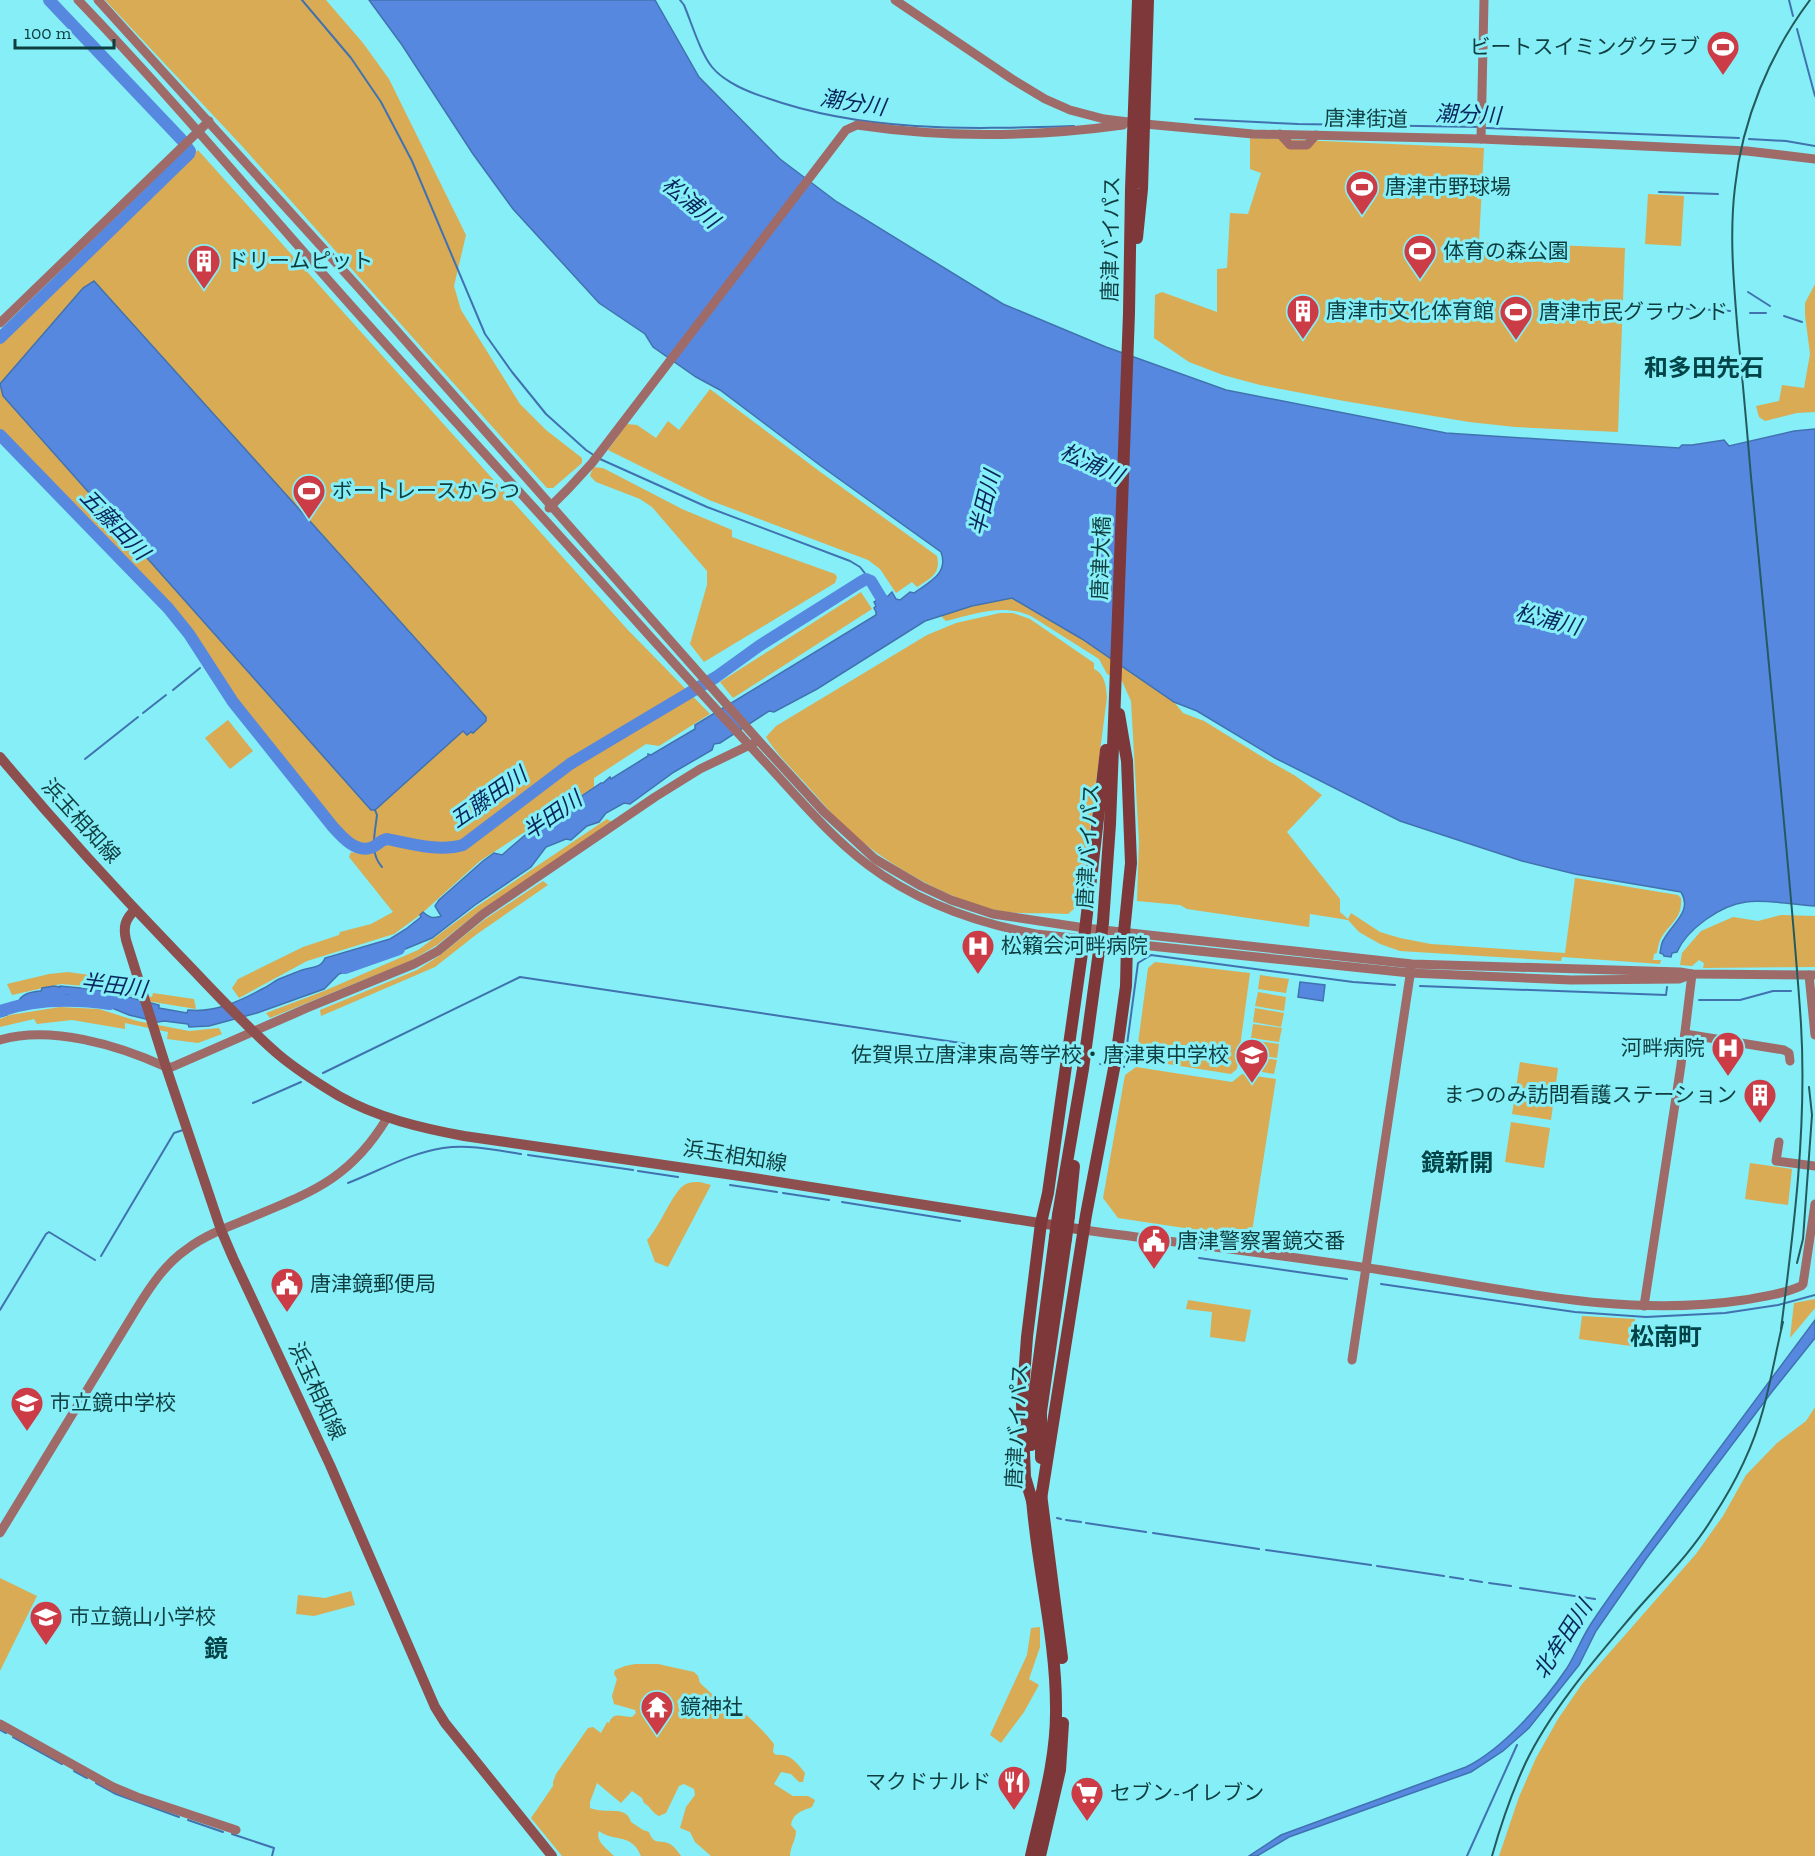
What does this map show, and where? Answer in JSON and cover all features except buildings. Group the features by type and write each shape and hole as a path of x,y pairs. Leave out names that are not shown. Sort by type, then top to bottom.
{"highway":[{"name":"唐津バイパス","path":"1129,313 1142,189 1138,0"},
{"name":"唐津バイパス","path":"1139,124 1149,0"},
{"name":"唐津大橋","path":"1115,696 1129,313"},
{"name":"唐津バイパス","path":"1031,1856 1051,1769 1056,1709 1053,1652 1037,1502 1041,1412 1049,1322 1103,922 1115,696"},
{"path":"1037,1502 1025,1478 1023,1404 1027,1337 1041,1223 1085,934 1107,742 1115,696"},
{"path":"1037,1502 1116,1058 1126,986 1125,937 1131,863 1127,761 1115,696"},
{"name":"唐津バイパス","path":"1037,1502 1061,1651 1065,1708 1060,1770 1040,1856"}],"main road":[{"name":"浜玉相知線","path":"0,757 55,823 135,910 251,1029 306,1075 341,1097 387,1118 464,1137 1084,1230"},
{"name":"浜玉相知線","path":"135,910 128,916 124,927 126,940 166,1067 222,1230 327,1460 435,1707 552,1856"}],"street":[{"path":"78,0 689,680 754,743"},
{"path":"98,0 700,673 754,743 832,834 872,868 905,888 955,912 997,926 1036,934 1125,937 1411,968 1812,975 1815,1035"},
{"path":"895,0 1045,99 1070,110 1104,119 1139,124"},
{"path":"1481,131 1484,0"},
{"path":"0,323 208,121"},
{"path":"541,515 592,463 846,130 857,124 918,132 956,133 1068,131 1139,124"},
{"name":"唐津街道","path":"1139,124 1253,134 1316,135 1481,131 1813,158"},
{"path":"0,1040 21,1035 64,1036 127,1051 166,1067 172,1067 251,1029 414,964 438,951 483,914 655,797 700,769 754,743"},
{"path":"1352,1360 1411,968"},
{"path":"1644,1306 1692,974"},
{"path":"1685,1034 1784,1050 1789,1053 1790,1061"},
{"path":"0,1533 148,1290 172,1261 186,1249 222,1230 303,1196 333,1180 363,1153 387,1118"},
{"path":"1779,1142 1776,1161 1815,1166"},
{"path":"1084,1230 1365,1268 1574,1301 1660,1307 1725,1303 1798,1288 1803,1284 1815,1204"},
{"path":"0,1724 112,1787 236,1830"}],"shaded area":[{"path":"105,0 326,0 363,43 389,79 466,235 454,286 461,310 520,404 546,430 582,458 582,463 553,488 547,488 242,146"},
{"name":"体育の森公園","path":"1250,138 1484,148 1479,242 1625,248 1618,432 1515,427 1469,422 1260,385 1223,375 1189,362 1154,338 1155,295 1162,292 1217,312 1217,269 1227,268 1230,213 1248,214 1261,173 1250,169"},
{"name":"ボートレースからつ","path":"198,150 627,629 710,714 659,746 646,744 594,778 594,787 480,861 420,915 394,934 307,961 239,998 232,988 238,979 303,947 339,935 340,932 371,924 393,912 349,857 351,852 360,854 247,713 178,612 0,429 0,343"},
{"path":"1648,194 1684,196 1681,246 1645,244"},
{"path":"1815,284 1815,412 1797,413 1765,421 1759,417 1756,406 1779,401 1782,385 1804,388 1810,354 1805,303"},
{"path":"710,389 937,556 938,567 934,575 917,587 912,582 896,593 880,569 868,560 709,500 608,450 627,424 637,425 656,438 668,421 679,430"},
{"path":"593,467 603,468 682,509 732,530 732,537 835,574 837,577 835,583 704,662 690,644 707,585 707,571 652,507 640,499 596,482 590,476"},
{"path":"861,592 872,609 733,698 720,682"},
{"path":"1012,598 1082,639 1174,702 1183,713 1204,721 1294,775 1322,795 1287,832 1340,899 1340,912 1348,919 1351,913 1380,932 1431,944 1565,953 1575,878 1678,895 1681,898 1679,914 1662,937 1657,953 1654,954 1653,960 1661,960 1660,964 1562,957 1561,961 1400,951 1380,944 1359,932 1348,920 1310,914 1309,927 1187,909 1180,905 1137,901 1139,842 1131,701 1122,681 1107,674 1099,659 1031,616 1020,612 989,611 946,621 941,616"},
{"path":"1000,613 1013,613 1030,619 1094,663 1094,669 1101,674 1105,685 1107,697 1081,898 1077,906 1068,914 995,910 956,897 915,877 877,853 844,826 774,749 766,737 776,726 927,635 956,623"},
{"path":"228,720 253,751 230,769 205,738"},
{"path":"607,819 613,823 481,910 437,945 410,961 270,1018 266,1013 324,991 418,950 476,907"},
{"path":"543,881 548,885 477,934 435,967 321,1016 320,1010 417,970 439,956 484,920"},
{"path":"1781,915 1815,916 1815,967 1703,968 1704,963 1699,960 1692,966 1680,965 1682,953 1701,931 1733,917 1758,921"},
{"path":"1155,962 1250,973 1237,1069 1231,1074 1136,1059 1148,968"},
{"path":"68,972 111,978 112,984 122,986 122,990 152,997 153,993 194,999 196,1009 153,1002 97,987 61,984 12,995 7,984"},
{"path":"1260,975 1289,979 1286,993 1258,989"},
{"path":"1258,992 1286,997 1284,1011 1255,1006"},
{"path":"60,1007 99,1009 137,1021 189,1031 219,1028 222,1034 198,1043 167,1039 168,1032 125,1023 125,1029 72,1020 37,1024 34,1019 0,1027 0,1019 10,1015"},
{"path":"1255,1008 1284,1013 1281,1027 1253,1022"},
{"path":"1253,1024 1282,1028 1279,1042 1251,1038"},
{"path":"1251,1040 1279,1044 1277,1058 1248,1054"},
{"path":"1248,1055 1277,1060 1274,1074 1246,1069"},
{"path":"1520,1062 1558,1068 1551,1120 1512,1114"},
{"path":"1136,1067 1232,1082 1242,1074 1276,1079 1251,1238 1118,1218 1103,1198 1125,1075"},
{"path":"1511,1122 1550,1128 1544,1168 1505,1162"},
{"path":"1750,1163 1792,1169 1788,1205 1745,1199"},
{"path":"700,1182 711,1185 668,1267 655,1262 647,1240 676,1193 688,1183"},
{"path":"1815,1299 1815,1308 1790,1338 1794,1303"},
{"path":"1188,1300 1251,1310 1245,1342 1210,1337 1212,1312 1186,1309"},
{"path":"1582,1316 1635,1319 1631,1346 1579,1339"},
{"path":"1815,1407 1815,1856 1499,1856 1519,1797 1536,1758 1558,1719 1582,1684 1696,1554 1723,1516 1746,1475 1777,1443 1806,1421"},
{"path":"0,1578 37,1596 0,1671"},
{"path":"351,1591 355,1605 314,1616 296,1614 298,1595 325,1598"},
{"path":"1040,1627 1040,1647 1029,1679 1039,1685 1024,1712 1001,1743 990,1735 1027,1655 1031,1628"},
{"name":"鏡神社","path":"635,1664 658,1664 694,1672 700,1683 726,1707 733,1705 760,1728 774,1744 773,1752 776,1755 789,1757 802,1769 805,1773 803,1782 799,1782 791,1774 781,1772 774,1784 793,1796 808,1796 815,1800 812,1807 798,1813 792,1821 791,1825 796,1831 790,1856 711,1856 695,1842 690,1832 680,1828 686,1807 695,1795 694,1789 684,1784 679,1786 666,1813 659,1816 632,1791 621,1803 597,1783 590,1802 590,1808 596,1810 625,1813 631,1822 649,1832 653,1839 670,1844 681,1856 641,1856 628,1841 605,1835 599,1831 600,1841 614,1856 562,1856 531,1818 553,1786 556,1774 588,1728 593,1727 601,1733 613,1717 632,1717 636,1713 635,1710 614,1704 612,1696 617,1679 614,1674 615,1670"}],"water":[{"name":"松浦川","path":"369,0 655,0 699,77 780,159 837,202 1003,304 1106,347 1226,390 1446,433 1679,448 1682,445 1724,440 1729,446 1794,431 1815,429 1815,906 1762,901 1736,904 1716,913 1697,927 1688,935 1677,952 1672,953 1671,957 1664,956 1660,953 1662,942 1680,917 1685,905 1681,892 1575,874 1522,861 1400,821 1275,758 1197,711 1174,702 1082,639 1012,598 972,606 925,621 817,689 774,712 769,711 720,743 714,744 712,750 674,772 630,804 624,803 606,813 599,822 587,826 571,840 566,839 546,847 531,867 432,938 398,952 363,959 348,971 339,974 324,989 257,1013 209,1026 189,1027 188,1024 158,1022 129,1015 88,998 66,995 45,1004 19,1009 16,1005 8,1010 7,1015 0,1017 0,1009 13,1002 18,1003 24,995 54,986 102,990 159,1005 159,1008 187,1013 188,1010 218,1008 246,997 281,978 318,966 325,958 390,939 421,917 423,912 432,917 441,916 435,906 439,900 494,853 502,855 531,830 610,777 611,779 648,754 651,755 695,729 695,725 876,615 874,602 885,595 887,597 892,592 896,599 900,600 910,592 914,593 940,572 943,560 941,552 720,390 696,377 653,347 645,334 599,303 513,209"},
{"path":"94,281 486,717 486,721 473,733 467,735 463,731 375,810 371,810 3,396 0,384 83,288"},
{"path":"1300,982 1325,985 1323,1001 1298,997"},
{"path":"1815,1320 1815,1338 1646,1559 1596,1631 1579,1665 1529,1728 1503,1751 1471,1772 1289,1837 1257,1856 1249,1856 1281,1835 1466,1767 1494,1749 1522,1724 1558,1681 1589,1627 1615,1589"}],"waterway":[{"name":"五藤田川","path":"0,338 190,151 49,0"},
{"path":"302,0 351,58 381,102 412,161 485,334 546,414 595,456"},
{"name":"潮分川","path":"680,0 704,54 717,73 745,90 767,98 842,118 880,123 958,128 1074,126"},
{"path":"1789,0 1793,16"},
{"path":"1797,29 1815,96"},
{"name":"潮分川","path":"1195,119 1298,124 1480,127"},
{"name":"潮分川","path":"1486,128 1739,138"},
{"name":"潮分川","path":"1749,139 1786,141 1815,146"},
{"path":"1659,192 1718,194"},
{"path":"1748,292 1770,306"},
{"path":"1650,307 1714,310"},
{"path":"1720,310 1730,311"},
{"path":"1750,313 1766,313"},
{"path":"1784,316 1802,322"},
{"name":"五藤田川","path":"0,435 168,608 189,634 233,702 333,827 349,843 364,849 387,839 445,848 463,845 570,764 716,677 759,646 866,579 871,581 889,611"},
{"path":"600,459 707,507 850,561 860,567 871,581"},
{"path":"173,690 200,668"},
{"path":"143,713 166,695"},
{"path":"85,759 138,717"},
{"path":"375,810 377,815 374,849 382,867"},
{"name":"半田川","path":"345,968 399,949"},
{"path":"1124,1067 1138,963 1151,955 1353,982 1395,985"},
{"path":"323,1073 520,977 1054,1057"},
{"path":"1420,986 1666,995 1667,987"},
{"path":"1699,1000 1740,1000 1773,991 1791,991"},
{"name":"半田川","path":"0,1011 27,1004 55,1001 110,1004"},
{"path":"1100,1064 1107,1065"},
{"path":"253,1103 301,1082"},
{"path":"101,1256 174,1133 183,1130"},
{"path":"348,1183 431,1150 473,1147 521,1154"},
{"path":"528,1155 633,1170"},
{"path":"638,1171 678,1177"},
{"path":"730,1185 777,1192"},
{"path":"783,1193 829,1200"},
{"path":"842,1202 960,1221"},
{"path":"0,1310 49,1232 95,1260"},
{"path":"1199,1258 1347,1279"},
{"path":"1381,1284 1575,1312 1646,1317 1725,1313 1778,1305 1815,1295"},
{"path":"1057,1518 1061,1519"},
{"path":"1066,1520 1081,1522"},
{"path":"1086,1523 1146,1532"},
{"path":"1153,1533 1259,1549"},
{"path":"1266,1550 1371,1565"},
{"path":"1377,1566 1444,1576"},
{"path":"1450,1577 1463,1579"},
{"path":"1470,1580 1482,1582"},
{"path":"1489,1583 1511,1586"},
{"name":"北牟田川","path":"1520,1588 1595,1599"},
{"path":"0,1730 6,1733"},
{"path":"13,1737 62,1764"},
{"path":"1467,1856 1517,1745"},
{"path":"74,1771 87,1778"},
{"path":"96,1783 116,1794 179,1817"},
{"path":"188,1820 223,1832"},
{"path":"232,1834 274,1848 272,1856"}],"railway":[{"path":"1781,1329 1795,1215 1801,1139 1801,1024 1738,335 1732,224 1739,162 1751,112 1782,42 1810,0"},
{"path":"1797,1263 1803,1239 1812,1115 1809,1087"},
{"path":"1492,1856 1521,1773 1549,1722 1591,1665 1696,1542 1728,1492 1759,1424 1783,1322"}],"place":[{"name":"ビートスイミングクラブ","path":"1723,76"},
{"name":"唐津市野球場","path":"1362,216"},
{"name":"体育の森公園","path":"1420,280"},
{"name":"ドリームピット","path":"204,290"},
{"name":"唐津市文化体育館","path":"1303,340"},
{"name":"唐津市民グラウンド","path":"1516,341"},
{"name":"ボートレースからつ","path":"309,520"},
{"name":"松籟会河畔病院","path":"978,975"},
{"name":"河畔病院","path":"1728,1077"},
{"name":"佐賀県立唐津東高等学校・唐津東中学校","path":"1252,1084"},
{"name":"まつのみ訪問看護ステーション","path":"1760,1124"},
{"name":"唐津警察署鏡交番","path":"1154,1270"},
{"name":"唐津鏡郵便局","path":"287,1313"},
{"name":"市立鏡中学校","path":"27,1432"},
{"name":"市立鏡山小学校","path":"46,1646"},
{"name":"鏡神社","path":"657,1736"},
{"name":"マクドナルド","path":"1014,1811"},
{"name":"セブン-イレブン","path":"1087,1822"}],"district":[{"name":"和多田先石","path":"1704,368"},
{"name":"鏡新開","path":"1457,1163"},
{"name":"松南町","path":"1666,1337"},
{"name":"鏡","path":"216,1649"}]}
